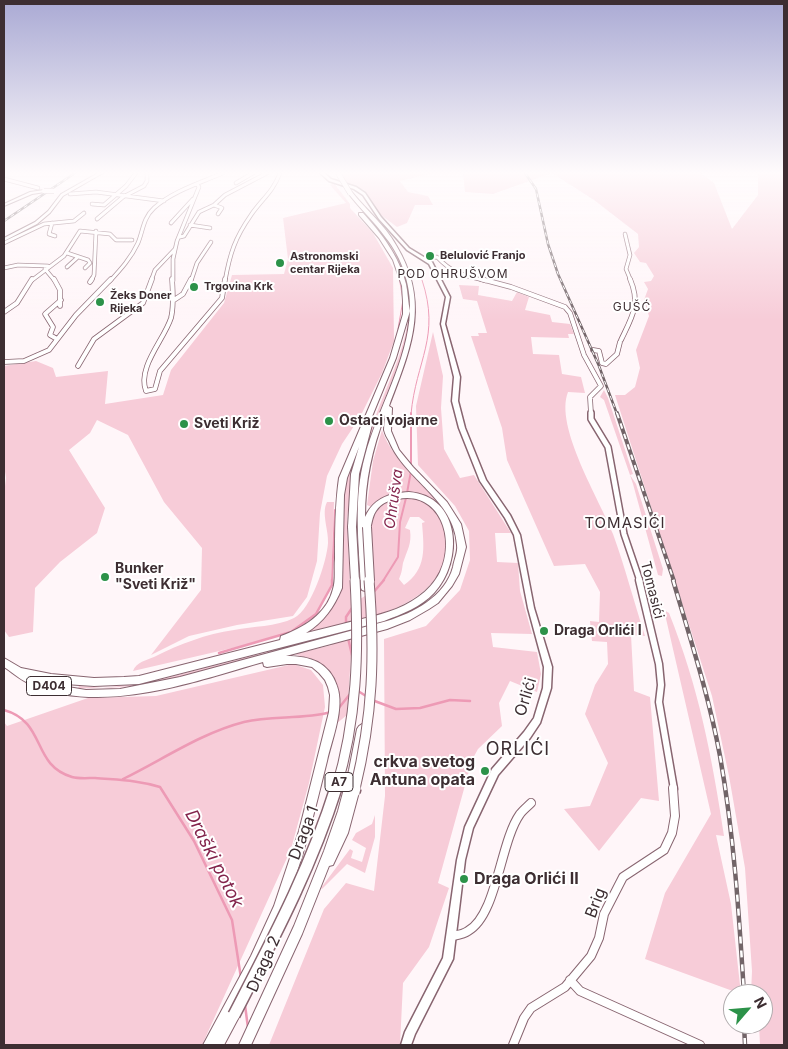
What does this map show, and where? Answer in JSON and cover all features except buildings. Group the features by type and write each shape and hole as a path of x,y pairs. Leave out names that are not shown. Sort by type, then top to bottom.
{"highway":[{"name":"A7","path":"369,222 393,254 404,280 410,311"},
{"name":"A7","path":"360,527 353,491 361,448 400,348 410,311 411,283 402,259 386,233 376,222"},
{"path":"138,691 385,621 405,619 428,606 446,589 453,579 462,548 459,528 454,515 438,494 396,451 388,436 386,420 413,342 416,321 410,311"},
{"path":"139,680 155,673 291,637 314,624 331,606 338,588 340,495 343,478 393,358 410,311"},
{"path":"360,527 373,507 390,497 412,495 429,501 445,518 451,535 452,551 448,566 440,581 428,594 413,605 385,621"},
{"name":"Draga 2","path":"245,1045 320,873 337,848 365,746 373,677 373,635 360,527"},
{"name":"Draga 1","path":"231,1013 306,870 329,812 347,749 353,716 358,662 360,527"},
{"path":"139,680 331,636"},
{"path":"138,691 165,690 282,660 307,661 326,673 334,692 332,717 305,827 276,915 231,1013 209,1045"},
{"name":"D404","path":"4,662 34,682 62,690 86,694 138,691"},
{"name":"D404","path":"15,670 61,680 89,683 139,680"},
{"name":"A7","path":"217,1045 231,1013"}],"main road":[{"path":"4,242 37,222"}],"street":[{"path":"4,242 44,224 64,222"},
{"path":"73,227 74,222"},
{"path":"4,362 17,362 36,358 49,350 76,315 126,264 138,243 145,222"},
{"path":"186,222 176,249 172,273 174,300 168,324 149,365 144,388 148,391 155,389 160,371 222,298 228,259 246,222"},
{"path":"180,237 184,236 192,222"},
{"path":"383,222 408,249 424,258 436,257 454,272 511,288 567,308 587,350 598,350 602,363 606,364 617,354 620,341 634,312 636,292 626,269 630,255 625,234"},
{"path":"52,223 49,234 55,236"},
{"path":"190,225 210,228"},
{"path":"4,312 17,303 28,283 67,253 79,233 84,230 112,234 116,240 132,240"},
{"path":"90,282 94,275 96,232"},
{"path":"174,300 179,298 193,279 196,265 211,242"},
{"path":"78,366 94,340 143,303 155,270 169,253 176,249"},
{"path":"67,253 89,262 85,268"},
{"path":"67,267 78,257"},
{"name":"Orlići","path":"406,1045 418,1017 442,975 448,959 453,936 459,875 469,827 495,772 536,722 548,680 546,658 531,608 517,535 508,517 483,481 457,409 455,395 457,377 444,330 443,319 448,297 433,266 424,258"},
{"path":"4,268 18,265 47,268 56,279 61,292 60,306"},
{"path":"57,339 51,337 53,327 45,314 53,304 61,300"},
{"name":"Tomasići","path":"587,350 601,386 590,397 590,419 608,447 624,534 639,576 659,664 660,702 675,807 672,834 664,850"},
{"path":"453,936 467,934 477,926 498,876 515,821 531,803"},
{"name":"Brig","path":"513,1045 524,1018 531,1008 540,1001 552,996 570,980 596,947 604,914 623,877 664,850"},
{"path":"570,980 580,991 700,1045"}],"shaded area":[{"path":"283,222 363,222 373,233 393,268 394,341 382,373 360,417 342,444 327,476 320,513 317,561 307,597 293,616 237,625 189,636 151,655 201,590 202,548 164,502 128,435 97,420 90,433 69,450 105,508 97,533 60,562 35,588 33,632 9,637 4,630 4,494 6,478 4,465 4,366 36,361 53,368 56,377 108,371 105,404 163,395 171,370 224,303 232,275 284,274 288,259"},
{"path":"372,222 380,229 394,249 406,274 411,300 409,325 403,351 364,459 356,522 361,465 370,432 392,375 408,324 409,300 404,275 392,248"},
{"path":"390,222 407,222 407,223 397,227"},
{"path":"622,222 729,222 732,229 737,222 784,222 784,1045 760,1045 759,1034 773,1034 773,984 751,984 745,868 729,776 712,696 615,395 625,395 635,387 640,368 636,350 649,316 644,300 648,289 644,282 651,281 654,276 646,263 640,262 634,253 639,247 638,234"},
{"path":"459,285 479,286 478,295 512,301 517,292 529,297 525,310 550,315 552,322 570,324 574,334 568,334 569,338 531,337 533,354 559,355 562,374 581,377 585,393 568,392 565,407 567,424 580,463 613,534 645,636 631,635 634,691 650,697 659,801 641,798 599,851 564,809 590,806 608,763 585,714 595,685 608,664 607,642 592,641 590,621 599,622 600,592 585,564 554,566 507,460 502,428 471,336 479,336 478,333 487,333 477,301 463,299"},
{"path":"433,332 443,376 441,408 444,449 460,478 474,475 511,533 495,533 497,562 518,563 520,591 532,634 491,633 493,647 537,652 541,674 537,692 510,681 499,703 502,726 478,749 472,760 438,883 449,888 429,947 403,983 400,1045 269,1045 324,909 346,883 374,891 385,796 384,639 426,626 460,590 470,560 469,531 455,506 418,465 416,406"},
{"path":"604,390 633,474 630,475 604,400 600,397"},
{"path":"382,430 388,443 403,465 432,495 449,517 441,519 447,539 446,556 442,568 427,588 406,603 383,613 389,629 352,640 347,715 336,724 338,695 337,687 330,672 312,659 295,654 332,645 327,627 306,633 328,614 339,593 343,495 354,454 347,520 351,605 374,590 370,528 376,509 367,505 373,461","holes":["410,517 419,517 425,522 422,523 422,557 417,572 404,585 399,579 410,543 410,530 405,528"]},
{"path":"630,475 636,484 663,569 662,576 658,575"},
{"path":"327,502 334,502 331,587 317,612 309,620 289,632 254,643 133,671 142,662 193,640 213,634 280,623 294,618 300,613 312,596 325,561 328,543 325,517"},
{"path":"664,610 669,613 689,668 715,778 724,836 716,835 731,904 740,984 723,984 723,987 645,959 665,893 711,814"},
{"path":"325,637 326,639 171,680 104,688 151,682"},
{"path":"293,664 311,670 323,685 325,707 309,783 291,849 202,1045 4,1045 4,722 7,726 88,698 156,696"},
{"path":"79,686 102,688 78,688"},
{"path":"375,815 375,837 365,873 347,864 322,889 350,849 353,851 351,858 362,862 366,848 352,840 356,833 372,824"}],"waterway":[{"path":"398,329 403,300 399,277"},
{"name":"Ohrušva","path":"411,414 428,333 429,317 422,280"},
{"name":"Ohrušva","path":"411,414 411,466"},
{"name":"Ohrušva","path":"407,493 411,471"},
{"name":"Ohrušva","path":"383,581 398,557 400,522 406,498"},
{"path":"332,581 335,510"},
{"name":"Ohrušva","path":"372,594 384,580"},
{"path":"219,653 291,632 316,614 332,585 332,581"},
{"name":"Ohrušva","path":"346,624 346,617 352,608"},
{"name":"Ohrušva","path":"348,638 352,655"},
{"path":"358,691 366,696"},
{"name":"Ohrušva","path":"338,709 350,694"},
{"path":"372,700 396,709 420,708 450,700 470,701"},
{"name":"Draški potok","path":"4,710 18,716 27,724 50,763 59,771 75,778 128,781 160,787 194,841 232,920 241,978"},
{"name":"Ohrušva","path":"123,779 197,740 228,727 255,720 309,716 331,712"},
{"name":"Draški potok","path":"245,1005 248,1028"}],"railway":[{"path":"543,222 558,274 599,366 617,414"},
{"path":"617,413 674,581"},
{"path":"673,580 705,689 720,756 732,845 743,984"},
{"path":"744,1034 745,1045"}],"place":[{"name":"Belulović Franjo","path":"430,256"},
{"name":"Astronomski centar Rijeka","path":"280,263"},
{"name":"Trgovina Krk","path":"194,287"},
{"name":"Žeks Doner Rijeka","path":"100,302"},
{"name":"Ostaci vojarne","path":"329,421"},
{"name":"Sveti Križ","path":"184,424"},
{"name":"Bunker \"Sveti Križ\"","path":"105,577"},
{"name":"Draga Orlići I","path":"544,631"},
{"name":"crkva svetog Antuna opata","path":"485,771"},
{"name":"Draga Orlići II","path":"464,879"}],"district":[{"name":"POD OHRUŠVOM","path":"453,274"},
{"name":"GUŠĆ","path":"632,307"},
{"name":"TOMASIĆI","path":"625,523"},
{"name":"ORLIĆI","path":"518,750"}]}
